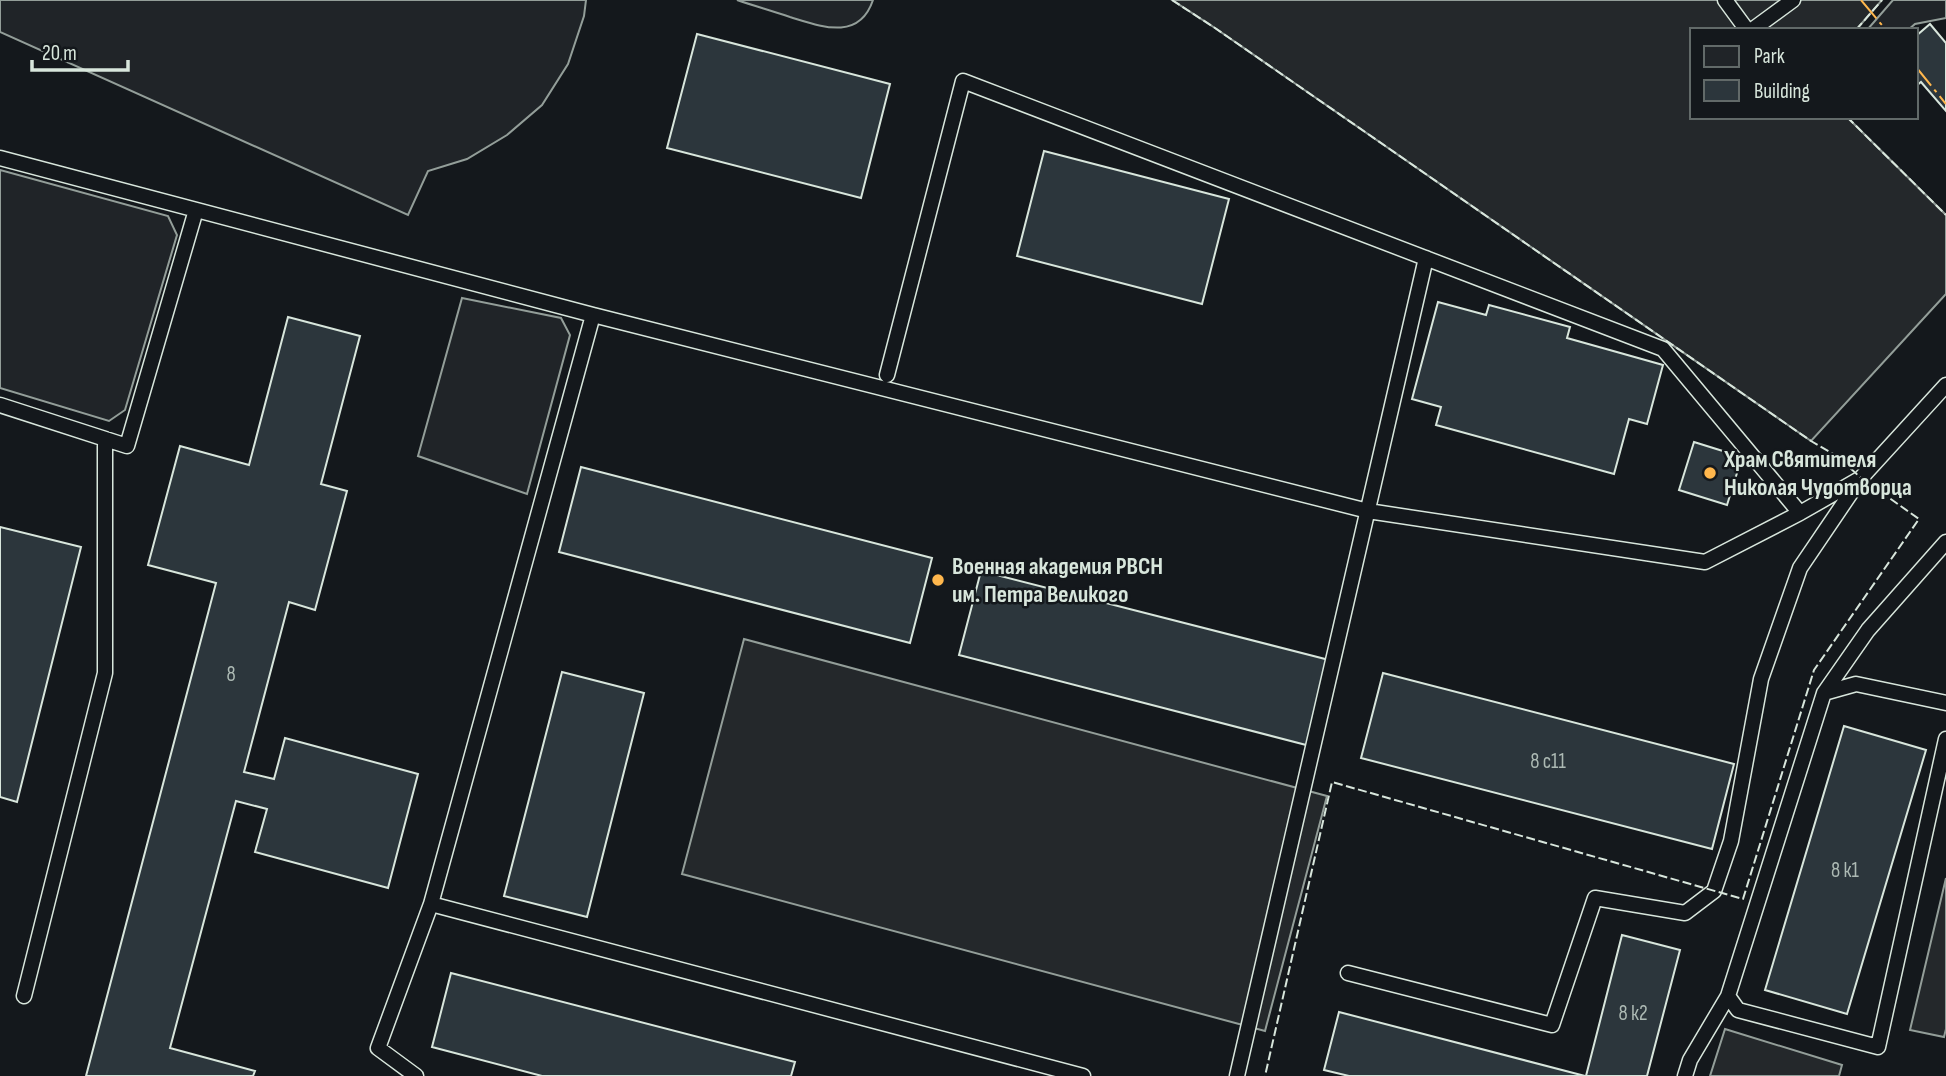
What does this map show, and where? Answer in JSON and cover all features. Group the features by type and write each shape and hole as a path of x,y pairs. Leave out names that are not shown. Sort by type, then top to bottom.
{"lane":[{"path":"1725,0 1746,28"},
{"path":"1755,28 1793,0"},
{"path":"887,374 963,80 1663,349 1800,513"},
{"path":"0,158 593,315 1368,512 1705,562 1800,513 1860,478"},
{"path":"0,405 127,446 196,210"},
{"path":"1237,1076 1426,258"},
{"path":"416,1076 378,1048 431,904 593,315"},
{"path":"1348,973 1552,1025 1595,898 1685,913 1714,891 1731,841 1761,680 1800,568 1860,478 1946,385"},
{"path":"24,996 105,673 106,439"},
{"path":"1685,1076 1690,1060 1728,996 1824,693 1868,630 1946,542"},
{"path":"1824,693 1856,684 1946,703"},
{"path":"1728,996 1738,1010 1878,1047 1946,739"},
{"path":"431,904 1083,1076"}],"green space":[{"path":"0,0 586,0 584,16 568,64 542,105 507,135 467,159 428,171 408,215 0,32"},
{"path":"737,0 873,0 867,13 858,22 838,28 814,24"},
{"path":"1893,0 1946,0 1946,18 1915,24 1910,28 1869,28"},
{"path":"0,170 168,216 177,235 125,410 109,421 0,388"},
{"path":"462,298 561,318 570,335 527,494 418,456"}],"shaded area":[{"path":"1172,0 1882,0 1858,28 1690,28 1690,119 1849,119 1946,215 1946,294 1811,441"},
{"path":"744,639 1327,796 1265,1031 682,874"},
{"path":"1946,878 1946,1029 1944,1037 1910,1030"},
{"path":"1725,1029 1842,1065 1839,1076 1710,1076"}],"building":[{"path":"1930,24 1946,43 1946,111 1921,82 1918,84 1918,34"},
{"path":"697,34 890,84 861,198 667,148"},
{"path":"1044,151 1229,199 1202,304 1017,256"},
{"path":"1438,302 1486,315 1489,305 1570,327 1567,338 1663,365 1647,424 1629,419 1614,474 1436,425 1441,407 1412,399"},
{"path":"288,317 360,336 321,484 347,491 315,610 289,602 244,772 274,779 285,738 418,774 388,888 255,852 267,809 236,801 170,1048 255,1071 253,1076 86,1076 216,583 148,565 180,446 249,465"},
{"name":"Храм Святителя Николая Чудотворца","path":"1694,442 1742,457 1727,505 1679,490"},
{"path":"581,467 932,558 910,643 559,552"},
{"path":"0,527 81,547 17,802 0,797"},
{"path":"981,571 1333,661 1310,746 959,655"},
{"path":"562,672 644,693 587,917 504,896"},
{"path":"1383,673 1734,764 1712,849 1361,758"},
{"path":"1844,726 1926,750 1847,1014 1765,990"},
{"path":"1622,935 1680,950 1647,1076 1586,1076"},
{"path":"451,973 795,1062 791,1076 542,1076 432,1047"},
{"path":"1339,1012 1585,1076 1349,1076 1324,1070"}],"fence":[{"path":"1172,0 1811,441 1837,456 1861,478 1919,519 1814,670 1743,899 1332,782 1265,1076"},
{"path":"1858,28 1882,0"},
{"path":"1849,119 1946,215"}],"power":[{"path":"1861,0 1884,28"},
{"path":"1918,69 1946,104"}],"place":[{"name":"Храм Святителя Николая Чудотворца","path":"1710,473"},
{"name":"Военная академия РВСН им. Петра Великого","path":"938,580"}]}
